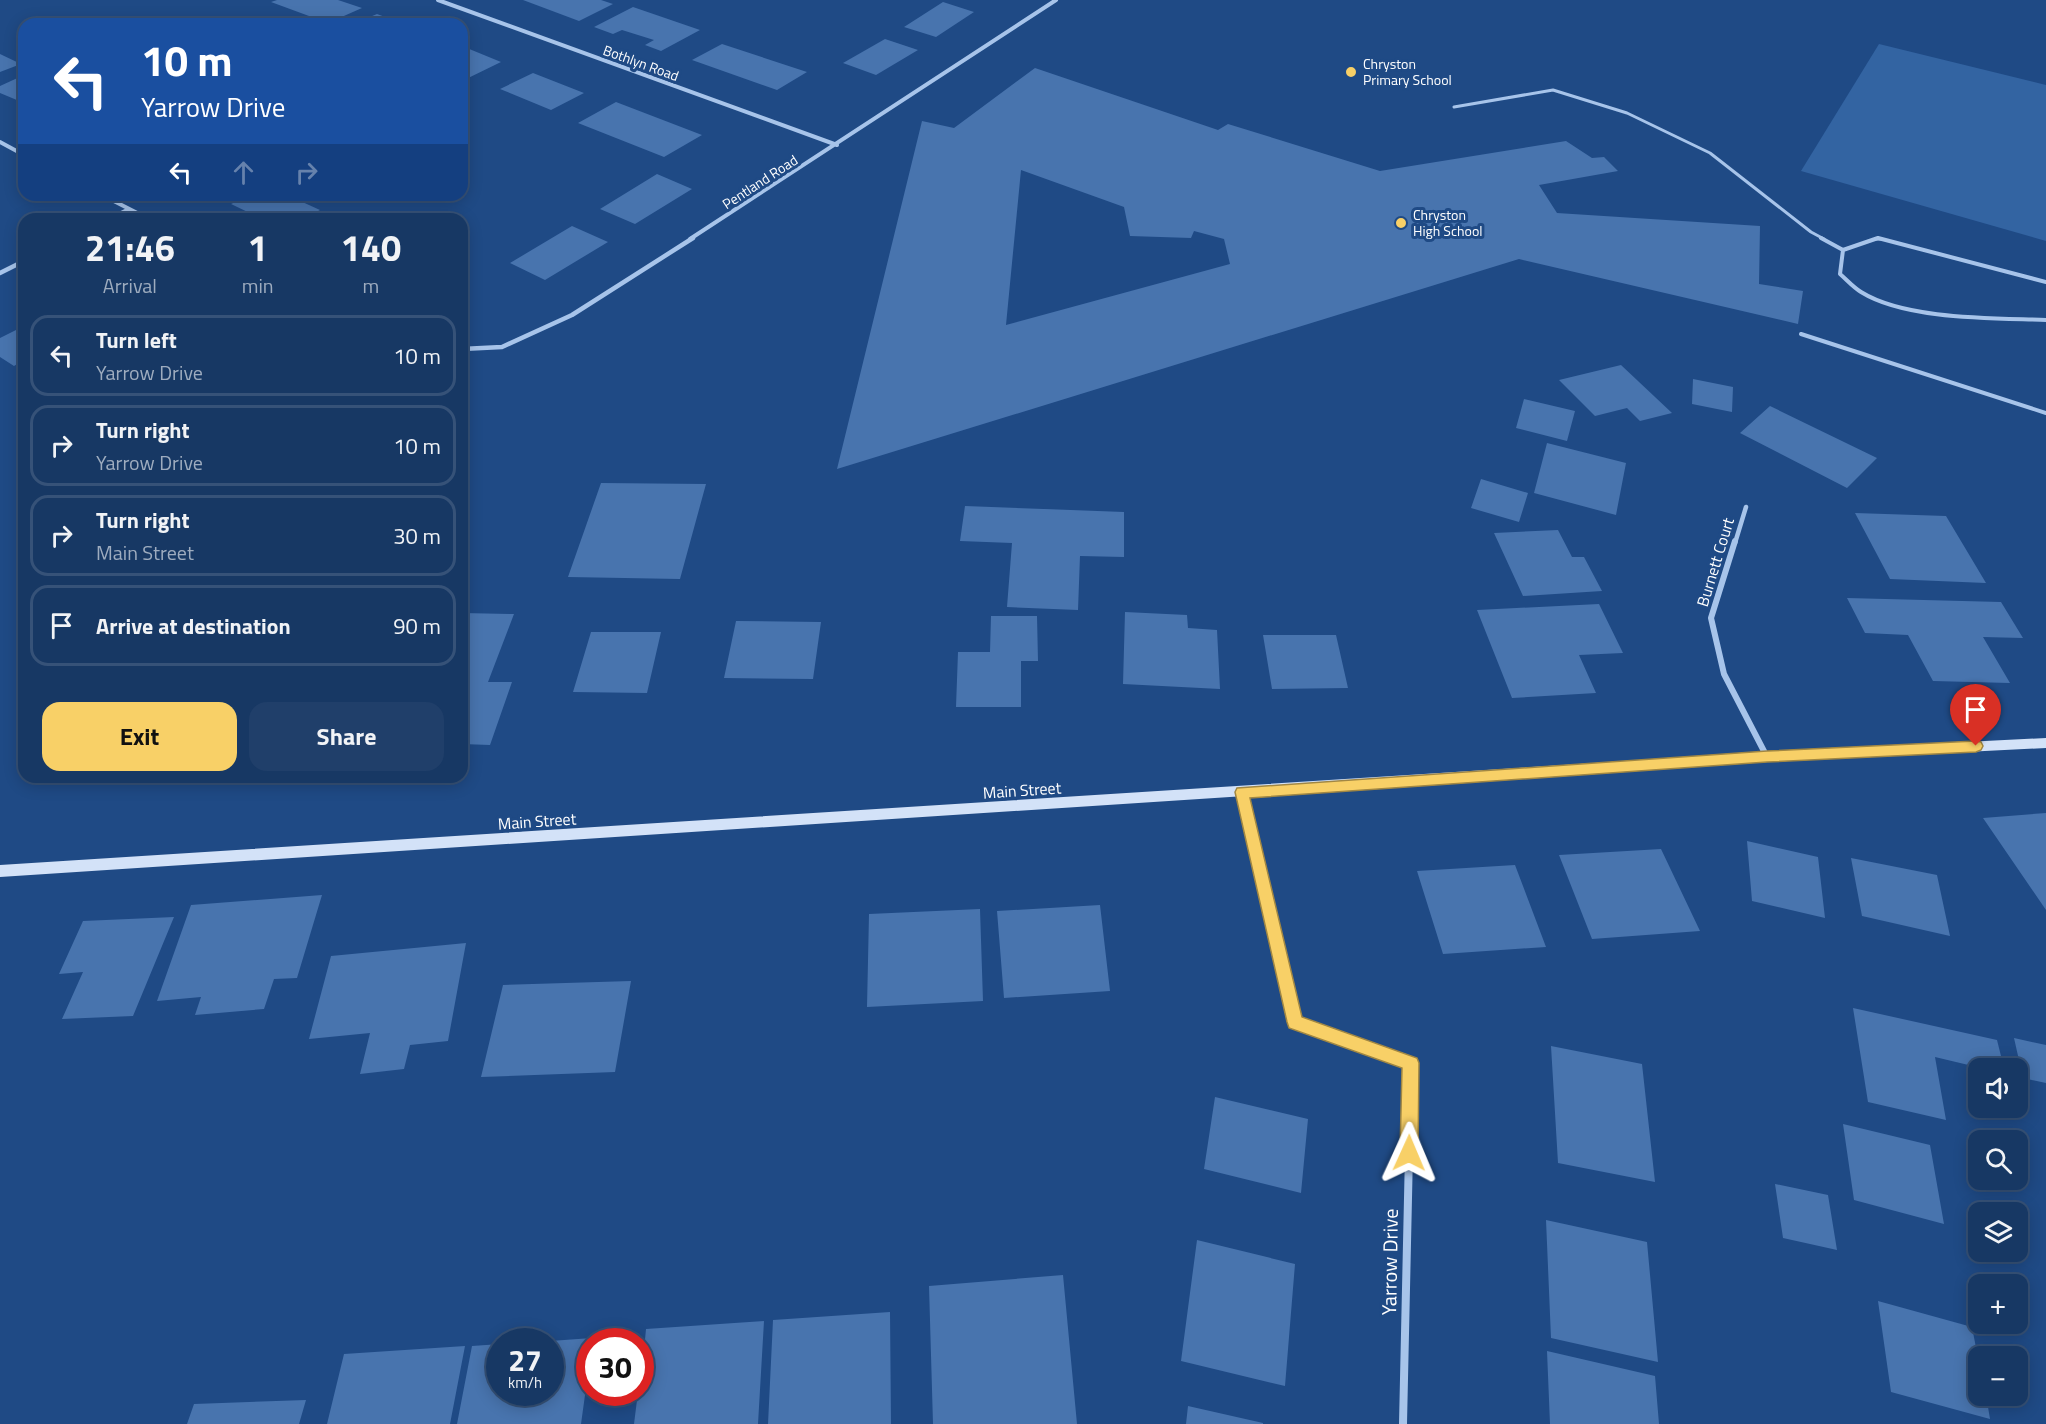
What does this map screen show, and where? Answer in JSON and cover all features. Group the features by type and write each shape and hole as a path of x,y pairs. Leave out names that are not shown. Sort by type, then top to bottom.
{"street":[{"name":"Bothlyn Road","path":"438,0 837,145"},
{"name":"Pentland Road","path":"468,349 502,347 572,315 837,145 1056,0"},
{"path":"0,142 18,152"},
{"path":"114,201 137,213"},
{"path":"121,213 129,209"},
{"path":"0,273 18,264"},
{"name":"Burnett Court","path":"1746,507 1712,618 1724,674 1767,757"},
{"name":"Main Street","path":"0,871 1767,757 2046,743"},
{"name":"Yarrow Drive","path":"1242,792 1295,1022 1411,1063 1403,1424"}],"lane":[{"path":"1454,107 1553,90 1627,112 1710,153 1811,232 1843,250 1878,238 2046,282"},
{"path":"1843,250 1840,274 1863,293 1905,308 1974,316 2046,320"},
{"path":"1801,334 2046,414"}],"shaded area":[{"path":"1879,44 2046,85 2046,241 1801,171"}],"building":[{"path":"277,0 338,0 362,8 339,18 314,18 271,2"},
{"path":"523,0 601,0 613,4 579,21"},
{"path":"943,2 974,12 936,37 904,27"},
{"path":"633,7 700,30 661,51 645,45 654,40 622,30 613,34 594,27"},
{"path":"377,14 388,18 367,18"},
{"path":"885,39 918,50 876,75 843,63"},
{"path":"722,44 807,72 777,90 692,60"},
{"path":"468,48 501,62 468,78"},
{"path":"0,54 18,63 18,65 0,72"},
{"path":"1035,68 1218,130 1228,124 1380,171 1566,141 1592,158 1604,157 1618,171 1539,185 1557,213 1760,226 1759,284 1803,291 1798,324 1519,259 837,469 922,121 954,128","holes":["1021,170 1124,207 1130,236 1191,238 1194,231 1224,239 1230,264 1006,325"]},
{"path":"533,73 584,93 551,110 500,89"},
{"path":"18,78 18,100 0,93 0,86"},
{"path":"616,102 702,135 664,157 578,123"},
{"path":"657,174 692,189 635,224 600,209"},
{"path":"237,201 300,201 320,210 314,213 250,213 231,204"},
{"path":"572,226 608,242 545,280 510,263"},
{"path":"18,329 18,364 14,366 0,357 0,338"},
{"path":"1621,365 1672,413 1640,421 1627,408 1595,416 1559,380"},
{"path":"1693,379 1733,387 1732,412 1692,404"},
{"path":"1524,399 1575,411 1567,441 1516,428"},
{"path":"1770,406 1877,458 1847,488 1740,433"},
{"path":"1547,443 1626,463 1616,515 1534,493"},
{"path":"1481,479 1528,493 1519,522 1471,508"},
{"path":"601,483 706,484 680,579 568,577"},
{"path":"965,506 1124,512 1124,557 1080,556 1078,610 1007,607 1012,543 960,541"},
{"path":"1855,513 1946,516 1986,583 1890,579"},
{"path":"1558,530 1572,557 1584,557 1602,591 1523,596 1494,533"},
{"path":"1847,598 2001,602 2023,638 1983,637 2010,683 1933,681 1908,635 1865,633"},
{"path":"1599,604 1623,653 1579,655 1596,693 1512,698 1477,610"},
{"path":"1125,612 1187,615 1188,628 1217,630 1220,689 1123,684"},
{"path":"468,613 514,614 488,682 512,682 490,745 468,744"},
{"path":"991,616 1037,616 1038,661 1021,661 1021,707 956,707 958,652 990,652"},
{"path":"736,621 821,622 813,679 724,678"},
{"path":"591,632 661,632 647,693 573,692"},
{"path":"1263,635 1336,635 1348,688 1272,689"},
{"path":"2046,813 2046,910 1983,818"},
{"path":"1747,841 1818,857 1825,918 1752,901"},
{"path":"1661,849 1700,931 1592,939 1559,855"},
{"path":"1851,858 1937,875 1950,936 1862,916"},
{"path":"1515,865 1546,947 1443,954 1417,871"},
{"path":"322,895 297,978 274,979 264,1009 195,1015 201,997 157,1001 191,905"},
{"path":"1100,905 1110,991 1004,998 997,911"},
{"path":"980,909 983,1001 867,1007 869,914"},
{"path":"174,917 133,1016 62,1019 83,972 59,974 83,921"},
{"path":"466,943 448,1041 410,1045 404,1069 360,1074 370,1033 309,1039 331,956"},
{"path":"631,981 615,1072 481,1077 503,985"},
{"path":"1853,1008 1997,1040 2002,1058 1968,1058 1968,1065 1935,1057 1946,1120 1868,1102"},
{"path":"2014,1038 2046,1045 2046,1083 2028,1079 2028,1058 2018,1058"},
{"path":"1551,1046 1642,1064 1655,1182 1558,1163"},
{"path":"1215,1097 1308,1119 1301,1193 1204,1169"},
{"path":"1843,1124 1930,1145 1944,1224 1854,1200"},
{"path":"1775,1184 1828,1195 1837,1250 1783,1238"},
{"path":"1546,1220 1647,1242 1658,1362 1551,1338"},
{"path":"1197,1240 1295,1264 1285,1386 1181,1361"},
{"path":"1063,1275 1077,1424 933,1424 929,1286"},
{"path":"1878,1301 1968,1326 1968,1334 1973,1334 1976,1346 1968,1346 1968,1406 1988,1406 1990,1419 1891,1392"},
{"path":"890,1312 891,1424 768,1424 773,1320"},
{"path":"764,1321 758,1424 634,1424 636,1406 654,1406 654,1328"},
{"path":"576,1339 576,1406 583,1406 581,1424 457,1424 472,1346 486,1345 486,1406 564,1406 564,1340"},
{"path":"465,1346 450,1424 327,1424 344,1354"},
{"path":"1547,1351 1655,1376 1659,1424 1550,1424"},
{"path":"306,1400 299,1424 187,1424 194,1404"},
{"path":"1188,1406 1263,1423 1263,1424 1186,1424"}],"place":[{"name":"Chryston Primary School","path":"1351,72"},
{"name":"Chryston High School","path":"1401,223"}],"route":[{"path":"1409,1153 1411,1063 1295,1022 1242,792 1767,757 1976,746"}]}
